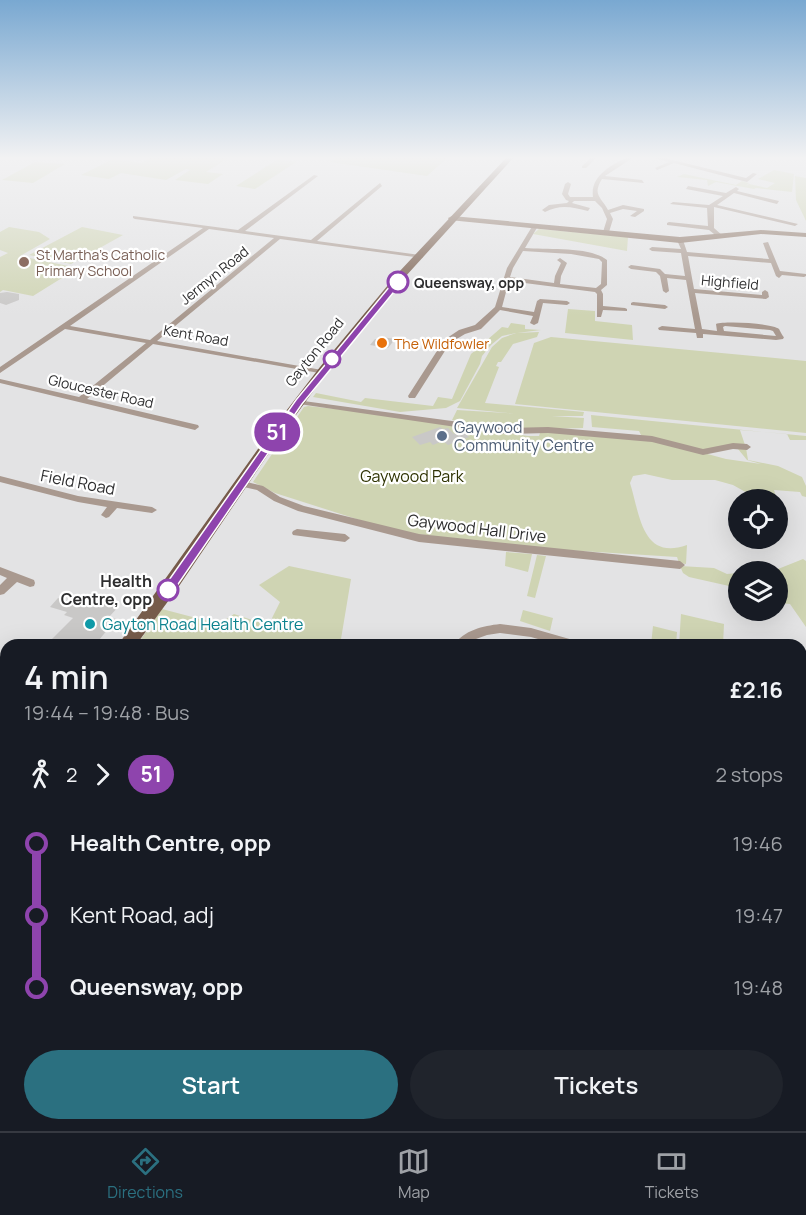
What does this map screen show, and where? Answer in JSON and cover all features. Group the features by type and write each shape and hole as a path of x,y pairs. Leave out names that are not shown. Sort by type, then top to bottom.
{"main road":[{"name":"Gayton Road","path":"131,639 154,610 322,372 460,210"}],"street":[{"path":"239,232 270,210"},
{"path":"312,242 350,210"},
{"path":"606,210 610,219 606,232"},
{"path":"608,212 615,210"},
{"path":"633,216 641,210"},
{"path":"711,210 711,228"},
{"path":"733,210 795,224"},
{"path":"734,221 740,216 740,211"},
{"path":"135,217 420,257"},
{"path":"452,218 680,240 768,232 806,235"},
{"path":"669,224 711,228 721,237"},
{"path":"412,396 424,387 453,336 478,327 498,308 510,268 535,226"},
{"path":"0,371 208,227"},
{"name":"Jermyn Road","path":"81,400 279,237"},
{"path":"680,240 700,334"},
{"path":"769,245 778,275 800,276"},
{"path":"507,279 597,290 604,285 604,261 596,256 559,250 540,252 521,249"},
{"path":"652,249 772,261"},
{"path":"557,286 558,276 564,263 560,260"},
{"path":"631,267 658,270 663,276 666,291"},
{"path":"663,276 688,278"},
{"path":"597,290 600,294 599,312 625,310"},
{"name":"Highfield","path":"691,291 767,298"},
{"path":"534,323 540,301 567,303"},
{"path":"633,304 665,305 666,328 700,334 780,337 776,330 771,328 724,324 719,326 721,333"},
{"path":"498,308 536,314"},
{"name":"Kent Road","path":"66,327 322,372"},
{"name":"Gloucester Road","path":"0,381 195,427"},
{"path":"299,402 504,431 548,430 652,439 703,452 733,446 747,447"},
{"name":"Field Road","path":"0,480 56,495 152,510"},
{"name":"Gaywood Hall Drive","path":"242,484 260,488 289,504 339,519 443,542 680,565"},
{"path":"106,515 114,505"},
{"path":"330,536 339,519"},
{"path":"297,533 345,538"},
{"path":"0,571 30,583"},
{"path":"0,591 16,577"},
{"path":"468,639 478,632 501,628 515,629 553,639"}],"green space":[{"path":"801,210 806,210 806,221"},
{"name":"St Martha's Catholic Primary School","path":"9,227 39,232 50,239 20,256 78,268 33,296 3,290 0,292 0,257 8,253 0,250 0,232"},
{"path":"82,227 123,235 71,264 29,255"},
{"path":"539,229 628,237 627,251 533,234"},
{"path":"568,309 595,311 595,321 632,325 633,340 565,333"},
{"path":"511,323 525,325 525,329 541,330 517,333 539,332 537,337 513,344 501,362 498,362 496,366 499,367 485,403 584,412 583,416 537,416 457,408 492,347 502,338 516,333 502,336 491,345 482,356 460,401 446,408 400,412 313,397 316,393 361,402 365,398 433,406 438,397 452,399 471,354 502,327 508,328"},
{"path":"551,337 806,361 806,433 515,404 534,343"},
{"name":"Gaywood Park","path":"304,407 373,413 528,436 539,436 540,433 548,432 652,439 726,459 761,464 747,460 738,449 746,448 748,460 778,466 802,477 806,486 806,497 800,492 788,491 788,489 740,489 715,480 672,480 645,474 633,476 630,483 645,532 661,547 672,548 687,545 686,564 679,563 677,557 517,547 394,531 275,493 253,482"},
{"path":"457,410 584,418 583,428 504,430 452,420"},
{"path":"591,415 776,433 740,430 745,445 707,451 642,437 639,431 592,427"},
{"path":"787,434 806,436 806,440 790,440"},
{"path":"506,552 532,554 528,572 505,566"},
{"path":"537,555 546,556 535,598 527,596"},
{"path":"803,559 806,561 806,627 788,604 788,565"},
{"path":"289,566 351,579 341,639 141,639 162,609 219,624 234,614 283,630 272,618 280,602 259,585"},
{"path":"680,566 714,568 728,574 728,586 689,577 683,573"},
{"path":"523,610 553,618 550,631 520,621"},
{"path":"681,614 724,624 723,639 679,639"},
{"path":"653,626 677,632 676,639 652,639"}],"building":[{"path":"0,293 19,294 19,300 6,305 0,303"},
{"name":"The Wildfowler","path":"382,337 395,339 388,348 370,345 375,339 380,340"},
{"name":"Gaywood Community Centre","path":"440,427 448,428 454,434 462,431 469,437 448,445 443,441 433,445 430,442 420,445 412,437"},
{"name":"Gayton Road Health Centre","path":"92,597 119,606 109,617 116,619 100,639 52,639 73,618 64,615 67,612 50,607 58,598 70,602 76,599 87,602"}],"bus line":[{"name":"51","path":"168,590 299,402 398,282"}],"place":[{"name":"St Martha's Catholic Primary School","path":"24,262"},
{"name":"Queensway, opp","path":"398,282"},
{"name":"The Wildfowler","path":"382,343"},
{"name":"Gaywood Community Centre","path":"442,436"},
{"name":"Health Centre, opp","path":"168,590"},
{"name":"Gayton Road Health Centre","path":"90,624"}]}
